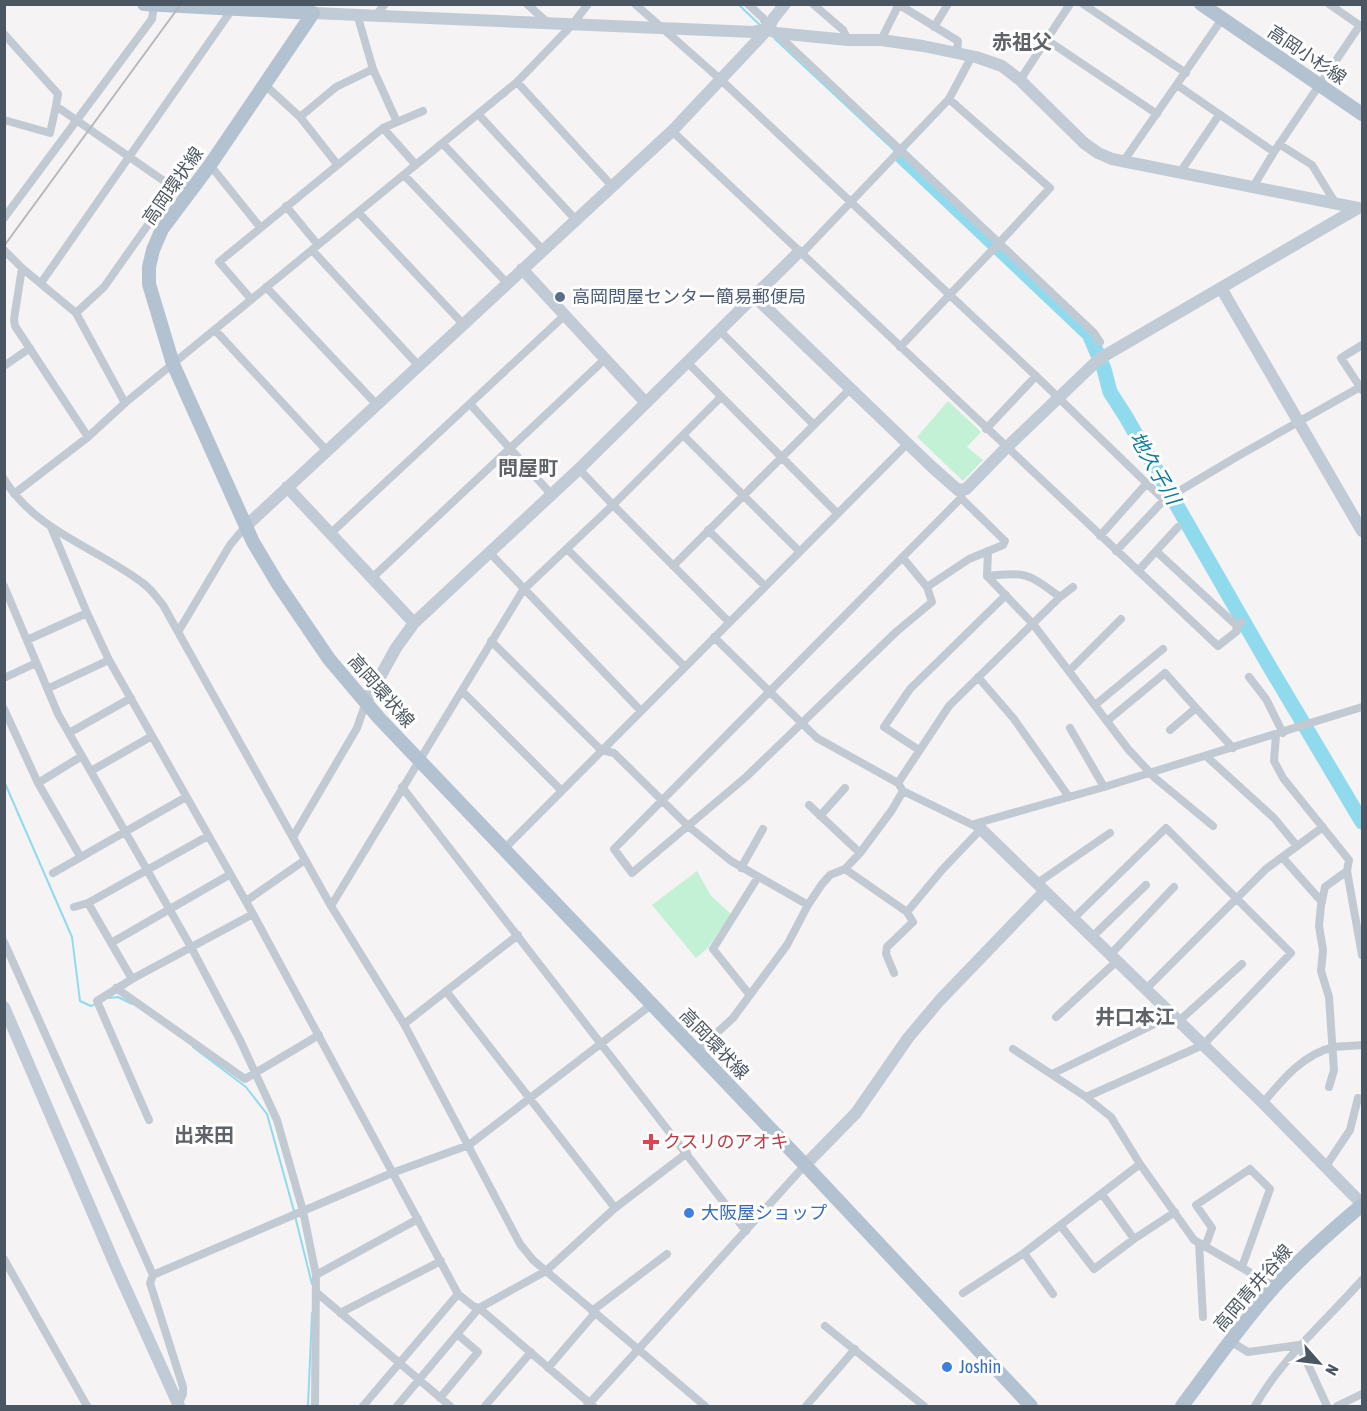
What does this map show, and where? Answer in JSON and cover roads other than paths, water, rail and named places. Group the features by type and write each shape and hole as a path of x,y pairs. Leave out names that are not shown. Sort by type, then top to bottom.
{"main road":[{"path":"144,4 316,9"},
{"name":"高岡小杉線","path":"1201,4 1362,114"},
{"name":"高岡環状線","path":"316,9 210,165 162,229 149,267 149,284 173,364 245,526 278,584 329,658 366,702 651,1005 806,1165 1031,1407"},
{"name":"高岡青井谷線","path":"1182,1407 1230,1341 1275,1287 1313,1247 1362,1207"}],"street":[{"path":"376,15 386,4"},
{"path":"527,4 550,24"},
{"path":"14,494 88,437 125,403 517,82 572,25 588,4"},
{"path":"635,4 720,79 851,201 1165,499"},
{"path":"748,4 763,18 767,32 999,243 1094,333 1100,342"},
{"path":"178,632 245,526 672,131 767,32 773,19 785,4"},
{"path":"813,4 843,30 848,40"},
{"path":"934,27 948,4"},
{"path":"1083,4 1186,73"},
{"path":"1253,187 1361,26 1329,4"},
{"path":"4,218 161,5"},
{"path":"881,40 899,5 958,41 957,52"},
{"path":"1020,80 1067,6"},
{"path":"41,283 228,7"},
{"path":"316,9 357,14 550,24 767,32 848,40 881,40 957,52 1002,66 1020,80 1084,143 1098,153 1123,162 1361,208"},
{"path":"357,14 374,69 397,122"},
{"path":"1123,162 1222,19"},
{"path":"4,34 58,94 50,133 4,120"},
{"path":"1047,40 1157,114"},
{"path":"292,837 357,728 366,702 396,648 414,623 579,469 799,252 806,250 949,99 972,56"},
{"path":"300,117 336,87 374,69"},
{"path":"517,82 612,186"},
{"path":"265,85 300,117 337,164"},
{"path":"1177,86 1219,115 1312,165 1336,205"},
{"path":"900,347 1050,188 949,99"},
{"path":"56,106 174,188"},
{"path":"251,299 219,262 383,128 423,111"},
{"path":"478,114 576,220"},
{"path":"1182,173 1183,168 1219,115"},
{"path":"383,128 416,165"},
{"path":"672,131 1218,646 1236,632 1239,624 1156,552"},
{"path":"443,144 543,250"},
{"path":"210,165 260,227"},
{"path":"404,175 507,283"},
{"path":"76,313 104,287 174,188 196,182"},
{"path":"286,206 315,248 418,365"},
{"path":"903,558 927,587 932,602 896,632 746,777 632,873 614,849 903,558 1006,448 1099,359 1361,208"},
{"path":"358,212 463,324"},
{"path":"4,250 76,313 125,403"},
{"path":"22,267 14,319 15,326 88,437"},
{"path":"522,269 646,403"},
{"path":"266,287 377,405"},
{"path":"1221,288 1362,531"},
{"path":"754,296 958,490 1005,541 1004,545 969,559 927,587"},
{"path":"330,534 565,315"},
{"path":"215,330 327,451"},
{"path":"719,330 814,425"},
{"path":"1116,551 1165,499 1297,422 1362,388 1341,358 1362,345"},
{"path":"4,366 30,348"},
{"path":"372,578 605,359"},
{"path":"687,362 837,513"},
{"path":"986,429 1036,376"},
{"path":"673,566 850,389"},
{"path":"331,906 523,590 613,505 721,397"},
{"path":"470,404 551,494"},
{"path":"683,435 800,551"},
{"path":"504,849 908,443"},
{"path":"579,469 729,622"},
{"path":"4,479 30,512 146,585 163,605 331,906 404,1024 519,1244 546,1271 700,1405"},
{"path":"1100,536 1147,483"},
{"path":"287,487 414,623"},
{"path":"51,526 109,660 246,901 458,1294 479,1308 531,1352 590,1406 746,1231 856,1113 908,1038 1040,888 1110,833"},
{"path":"1138,571 1178,527"},
{"path":"708,530 765,586"},
{"path":"567,549 684,666"},
{"path":"489,552 641,711"},
{"path":"987,552 987,576 1033,624 1128,749 1155,778 1213,826"},
{"path":"987,576 1018,573 1033,577 1060,597"},
{"path":"4,586 36,663 49,688 58,714 240,1040 277,1120 303,1211 316,1275 315,1407"},
{"path":"898,783 950,706 1060,597 1073,587"},
{"path":"919,750 884,727 910,689 1006,596"},
{"path":"27,640 87,613"},
{"path":"1069,671 1121,619"},
{"path":"714,636 817,738 898,783 903,791 977,827 1263,1103 1326,1166 1362,1207"},
{"path":"491,641 601,750 614,753 688,826 741,868 808,905"},
{"path":"1095,705 1163,649"},
{"path":"49,688 109,660"},
{"path":"4,678 36,663"},
{"path":"1107,721 1165,673 1233,748"},
{"path":"978,677 1014,719 1069,797"},
{"path":"1248,677 1266,699 1279,734 1274,761 1282,778 1349,860 1347,871 1362,955"},
{"path":"462,691 561,790"},
{"path":"69,733 131,698"},
{"path":"907,912 977,827 1362,707"},
{"path":"1170,730 1196,708"},
{"path":"4,709 38,783 80,855"},
{"path":"1070,728 1104,787"},
{"path":"91,771 152,736"},
{"path":"38,783 82,756"},
{"path":"1206,756 1274,818 1297,846"},
{"path":"402,787 746,1231"},
{"path":"820,816 845,788"},
{"path":"696,1052 733,1018 788,945 808,905 830,875 845,869 860,853 903,791"},
{"path":"53,873 80,855 186,797"},
{"path":"809,805 860,853"},
{"path":"1146,989 1266,869 1323,827"},
{"path":"1073,919 1166,828 1290,953 1203,1045 1086,1097"},
{"path":"741,868 763,830"},
{"path":"74,907 88,903 208,836"},
{"path":"1282,857 1322,902"},
{"path":"246,901 305,860"},
{"path":"845,869 907,912 914,922 887,947 886,954 894,973"},
{"path":"1329,1087 1334,1070 1329,997 1321,970 1323,950 1319,926 1325,887 1347,871"},
{"path":"111,943 230,875"},
{"path":"749,994 713,949 758,877"},
{"path":"1092,937 1146,885"},
{"path":"1056,1017 1113,958 1174,887"},
{"path":"88,903 132,979"},
{"path":"149,1120 97,1001 132,979 253,914"},
{"path":"404,1024 518,935"},
{"path":"4,942 153,1275 150,1283 183,1387 179,1406"},
{"path":"1052,1074 1176,1018 1242,964"},
{"path":"116,988 245,1079 319,1035"},
{"path":"446,991 615,1208"},
{"path":"153,1275 392,1173 469,1145 651,1005"},
{"path":"4,1007 116,1267 179,1406"},
{"path":"1263,1103 1289,1072 1313,1055 1332,1048 1362,1045"},
{"path":"1013,1049 1086,1097 1111,1117 1140,1164 1194,1240 1275,1287"},
{"path":"1326,1166 1350,1130 1358,1098"},
{"path":"397,1407 479,1308 546,1271 615,1208 687,1153"},
{"path":"963,1293 1024,1253 1140,1164"},
{"path":"1203,1317 1202,1245 1212,1228 1196,1205 1250,1169 1270,1189 1242,1267"},
{"path":"1102,1194 1134,1239"},
{"path":"1061,1226 1094,1269 1174,1212"},
{"path":"316,1275 418,1218"},
{"path":"1024,1253 1053,1294"},
{"path":"548,1368 594,1312 667,1254"},
{"path":"4,1259 87,1407"},
{"path":"340,1313 441,1262"},
{"path":"1255,1407 1261,1395 1299,1345 1334,1312 1362,1280"},
{"path":"316,1292 450,1407"},
{"path":"363,1407 458,1294"},
{"path":"825,1326 924,1407"},
{"path":"440,1398 478,1352 457,1335"},
{"path":"1230,1341 1248,1353 1299,1345"},
{"path":"1299,1345 1327,1407"},
{"path":"806,1407 855,1349"},
{"path":"485,1407 531,1352"},
{"path":"1337,1407 1362,1394"}],"waterway":[{"path":"738,4 762,27"},
{"path":"775,39 896,152"},
{"name":"地久子川","path":"900,155 1089,334 1104,369 1110,392 1362,822"},
{"path":"4,781 72,937 80,1001 91,1006 96,1004"},
{"path":"109,998 118,997 132,1004"},
{"path":"193,1047 246,1087 267,1114 294,1211"},
{"path":"295,1216 312,1284"},
{"path":"308,1406 312,1313"}],"railway":[{"path":"4,246 181,4"}],"place":[{"name":"高岡問屋センター簡易郵便局","path":"560,297"},
{"name":"クスリのアオキ","path":"651,1142"},
{"name":"大阪屋ショップ","path":"689,1213"},
{"name":"Joshin","path":"947,1367"}],"district":[{"name":"赤祖父","path":"1022,42"},
{"name":"問屋町","path":"528,468"},
{"name":"井口本江","path":"1135,1017"},
{"name":"出来田","path":"204,1135"}]}
